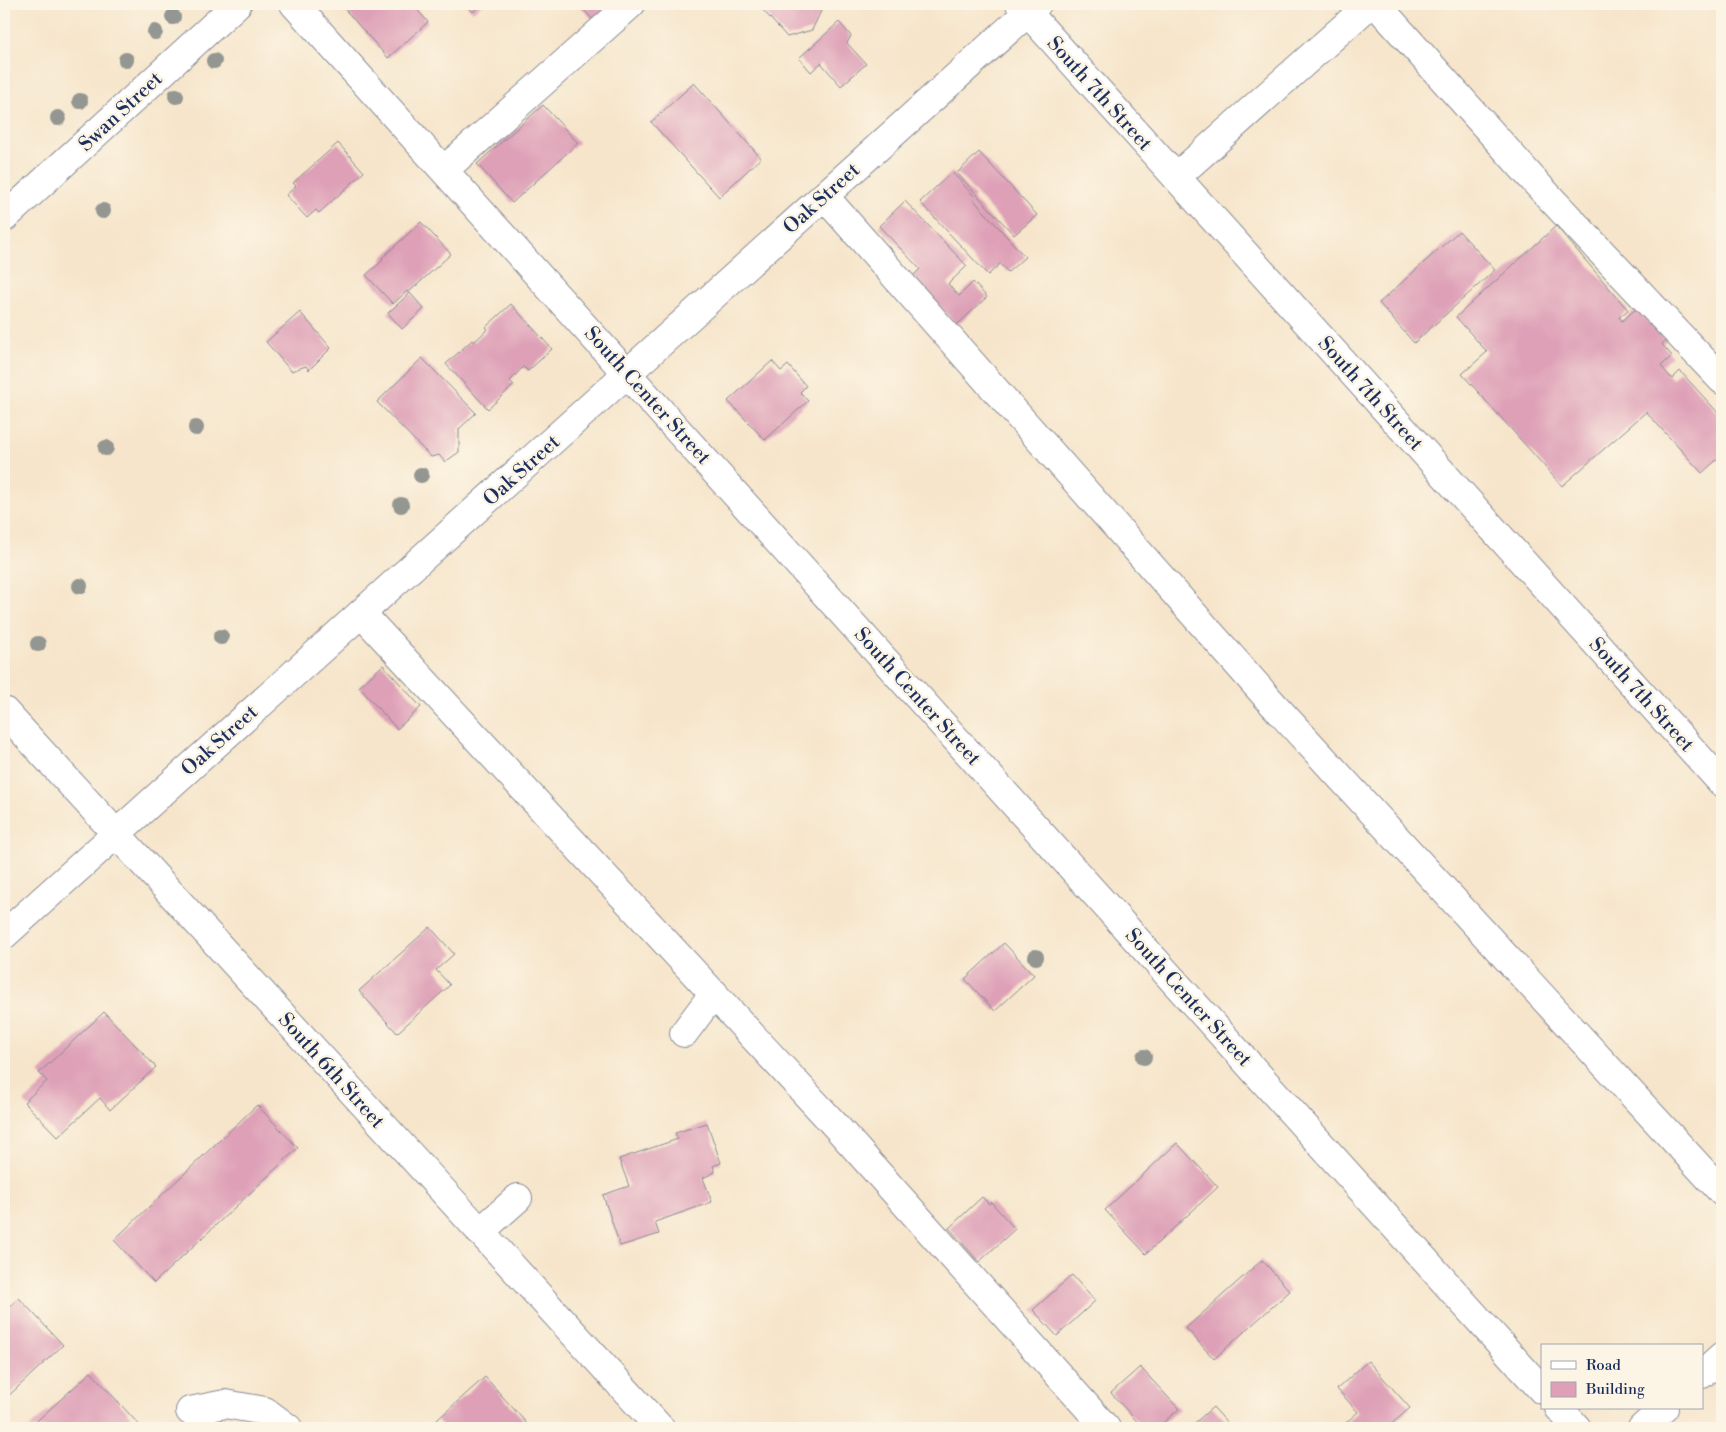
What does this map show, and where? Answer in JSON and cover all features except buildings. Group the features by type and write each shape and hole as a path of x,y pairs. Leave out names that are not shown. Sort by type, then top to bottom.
{"street":[{"name":"Swan Street","path":"4,218 237,4"},
{"name":"South Center Street","path":"294,4 1541,1389"},
{"path":"444,170 631,4"},
{"path":"1176,177 1370,4"},
{"path":"1376,4 1538,185 1722,380"},
{"name":"South 7th Street","path":"1028,6 1176,177 1722,783"},
{"name":"Oak Street","path":"4,935 824,196 1028,6"},
{"path":"824,196 1272,704 1722,1192"},
{"path":"361,612 834,1124 1106,1428"},
{"name":"South 6th Street","path":"4,711 660,1428"},
{"path":"684,1033 714,993"},
{"path":"480,1232 518,1198"},
{"path":"1704,1372 1722,1356"},
{"path":"190,1411 225,1404 266,1411 288,1428"},
{"path":"1561,1410 1577,1428"},
{"path":"1642,1428 1662,1410"}]}
